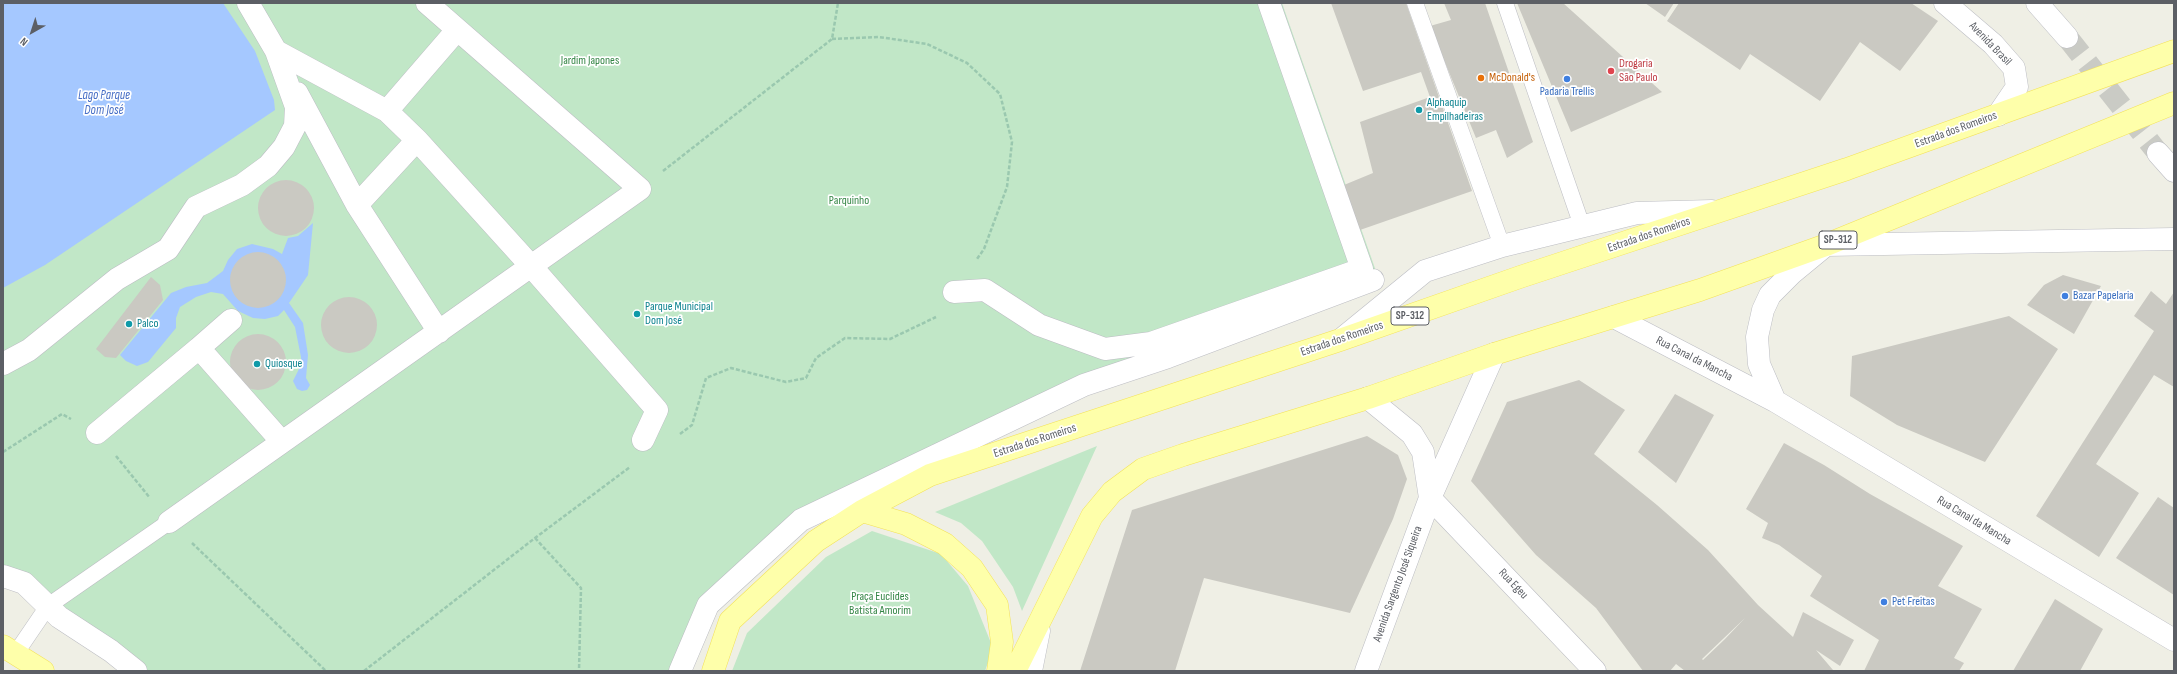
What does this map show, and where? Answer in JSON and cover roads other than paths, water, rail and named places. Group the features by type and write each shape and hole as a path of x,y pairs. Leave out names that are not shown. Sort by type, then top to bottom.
{"main road":[{"name":"Estrada dos Romeiros","path":"713,671 730,621 816,541 862,511 930,475 1340,340 1520,277 1847,169 2174,51"},
{"name":"SP-312","path":"1015,671 1092,516 1112,492 1143,469 1183,454 1368,398 1494,354 1700,290 1826,245 2174,103"},
{"path":"862,511 906,524 945,544 972,568 997,605 1002,642 998,671"},
{"path":"10,650 43,671"}],"street":[{"path":"248,3 276,50 357,205 439,332"},
{"path":"954,292 985,290 1039,325 1105,349 1152,343 1362,269 1269,3"},
{"name":"Avenida Brasil","path":"1945,3 1994,44 2014,68 2017,87 1998,115"},
{"path":"2037,3 2068,37"},
{"path":"169,522 640,189 429,4"},
{"path":"387,111 457,30"},
{"path":"276,50 387,111 417,140 531,266 657,410 643,440"},
{"path":"3,364 29,350 117,279 168,249 196,207 242,185 268,166 284,147 295,126 296,107 276,50"},
{"path":"357,205 417,140"},
{"path":"2158,153 2174,171"},
{"path":"1340,340 1425,271 1502,246 1637,213 1722,211"},
{"path":"1775,401 1759,364 1757,337 1763,310 1770,295 1826,245 2174,239"},
{"path":"680,671 708,605 801,520 1084,385 1168,357 1373,280"},
{"name":"Rua Canal da Mancha","path":"1614,317 1775,401 2174,640"},
{"path":"97,433 231,320"},
{"path":"199,348 282,442"},
{"name":"Avenida Sargento José Siqueira","path":"1366,671 1430,498 1494,354"},
{"name":"Avenida Sargento José Siqueira","path":"1368,398 1412,434 1423,452 1430,498"},
{"name":"Rua Egeu","path":"1430,498 1595,671"},
{"path":"3,576 24,583 59,617 110,651 136,671"},
{"path":"1031,671 1043,613"}],"lane":[{"path":"1415,3 1502,246"},
{"path":"1505,3 1582,226"},
{"path":"10,650 48,606 169,522"}],"water":[{"name":"Lago Parque Dom José","path":"3,3 223,3 255,51 274,100 275,110 45,265 3,288"},
{"path":"313,223 308,275 289,303 303,323 308,355 306,378 310,385 307,390 302,391 297,389 293,381 301,365 301,357 295,327 284,310 278,316 265,319 253,318 238,311 223,294 211,292 196,297 180,307 176,318 176,328 148,362 137,366 126,361 120,355 171,293 186,287 207,283 223,271 228,260 237,249 252,244 273,249 282,254 288,238 298,236"}],"tunnel":[{"path":"2067,37 2158,153"}],"place":[{"name":"Drogaria São Paulo","path":"1611,71"},
{"name":"McDonald's","path":"1481,78"},
{"name":"Padaria Trellis","path":"1567,79"},
{"name":"Alphaquip Empilhadeiras","path":"1419,110"},
{"name":"Bazar Papelaria","path":"2065,296"},
{"name":"Parque Municipal Dom José","path":"637,314"},
{"name":"Palco","path":"129,324"},
{"name":"Quiosque","path":"257,364"},
{"name":"Pet Freitas","path":"1884,602"}],"park label":[{"name":"Jardim Japones","path":"590,61"},
{"name":"Parquinho","path":"849,201"},
{"name":"Praça Euclides Batista Amorim","path":"880,604"}]}
